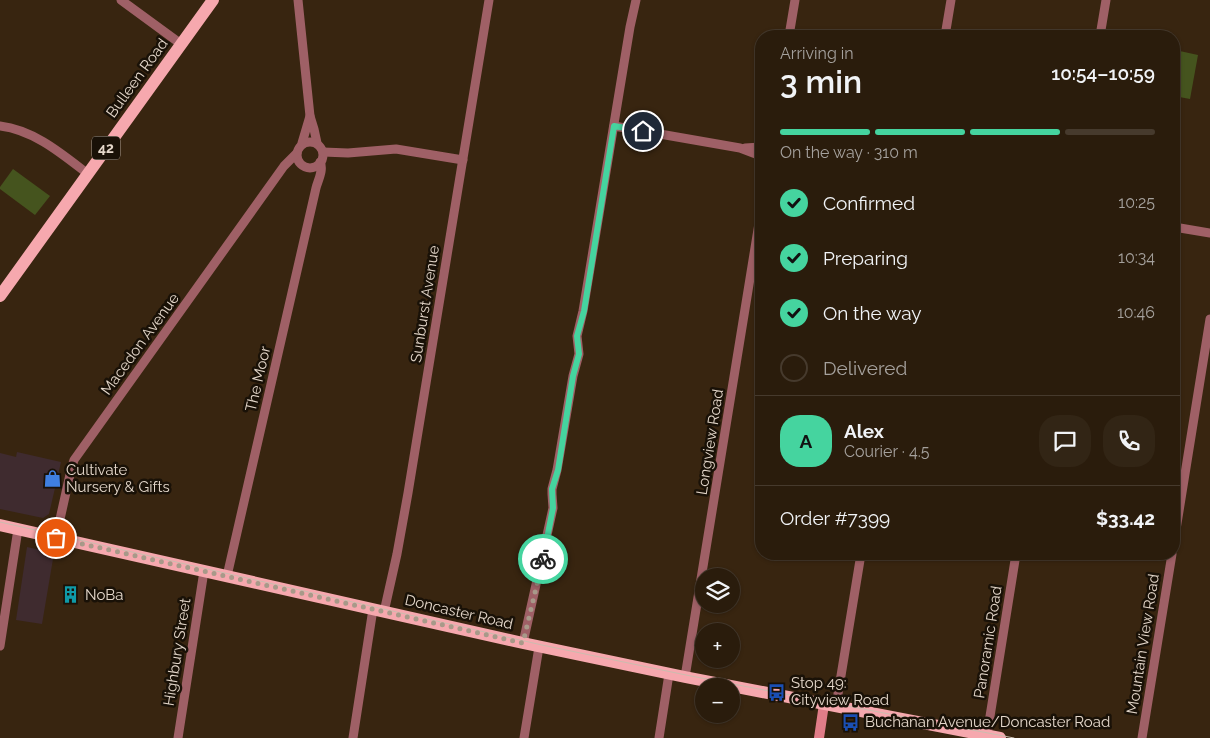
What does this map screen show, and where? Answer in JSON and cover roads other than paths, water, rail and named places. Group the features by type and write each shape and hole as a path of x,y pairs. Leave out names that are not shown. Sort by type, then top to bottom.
{"main road":[{"name":"Bulleen Road","path":"0,296 213,0"},
{"name":"Doncaster Road","path":"0,525 539,647 1000,738"}],"street":[{"path":"121,0 181,44"},
{"path":"298,0 310,116 317,143"},
{"name":"Sunburst Avenue","path":"353,738 378,610 397,554 489,0"},
{"path":"630,0 630,26"},
{"path":"523,643 553,508 552,489 558,470 573,376 579,354 577,336 584,311 630,26 636,0"},
{"path":"790,30 795,0"},
{"path":"946,30 951,0"},
{"path":"1101,30 1106,0"},
{"path":"310,116 302,144 296,153 299,163 305,167 348,153 396,149 463,160"},
{"path":"0,126 34,137 88,174"},
{"path":"614,126 740,148 755,153"},
{"path":"302,144 310,141 317,143 322,148 319,161"},
{"path":"740,148 755,147"},
{"name":"Macedon Avenue","path":"56,538 74,460 284,166 296,153"},
{"name":"The Moor","path":"227,576 316,188 322,170 322,165 319,161"},
{"name":"Macedon Avenue","path":"275,179 291,166 299,163"},
{"path":"1180,228 1210,234"},
{"name":"Longview Road","path":"685,677 755,248"},
{"path":"1180,505 1210,319"},
{"path":"0,646 18,530"},
{"path":"819,738 830,705 860,560"},
{"name":"Panoramic Road","path":"986,735 1015,560"},
{"name":"Mountain View Road","path":"1142,738 1171,560"},
{"name":"Highbury Street","path":"178,738 204,571"},
{"path":"524,738 539,647"},
{"path":"659,738 669,674"}],"tram line":[{"path":"0,522 542,645 686,675 1014,738"}],"place":[{"name":"Cultivate Nursery & Gifts","path":"52,479"},
{"name":"NoBa","path":"71,595"},
{"name":"Stop 49: Cityview Road","path":"777,692"},
{"name":"Buchanan Avenue/Doncaster Road","path":"851,722"}]}
